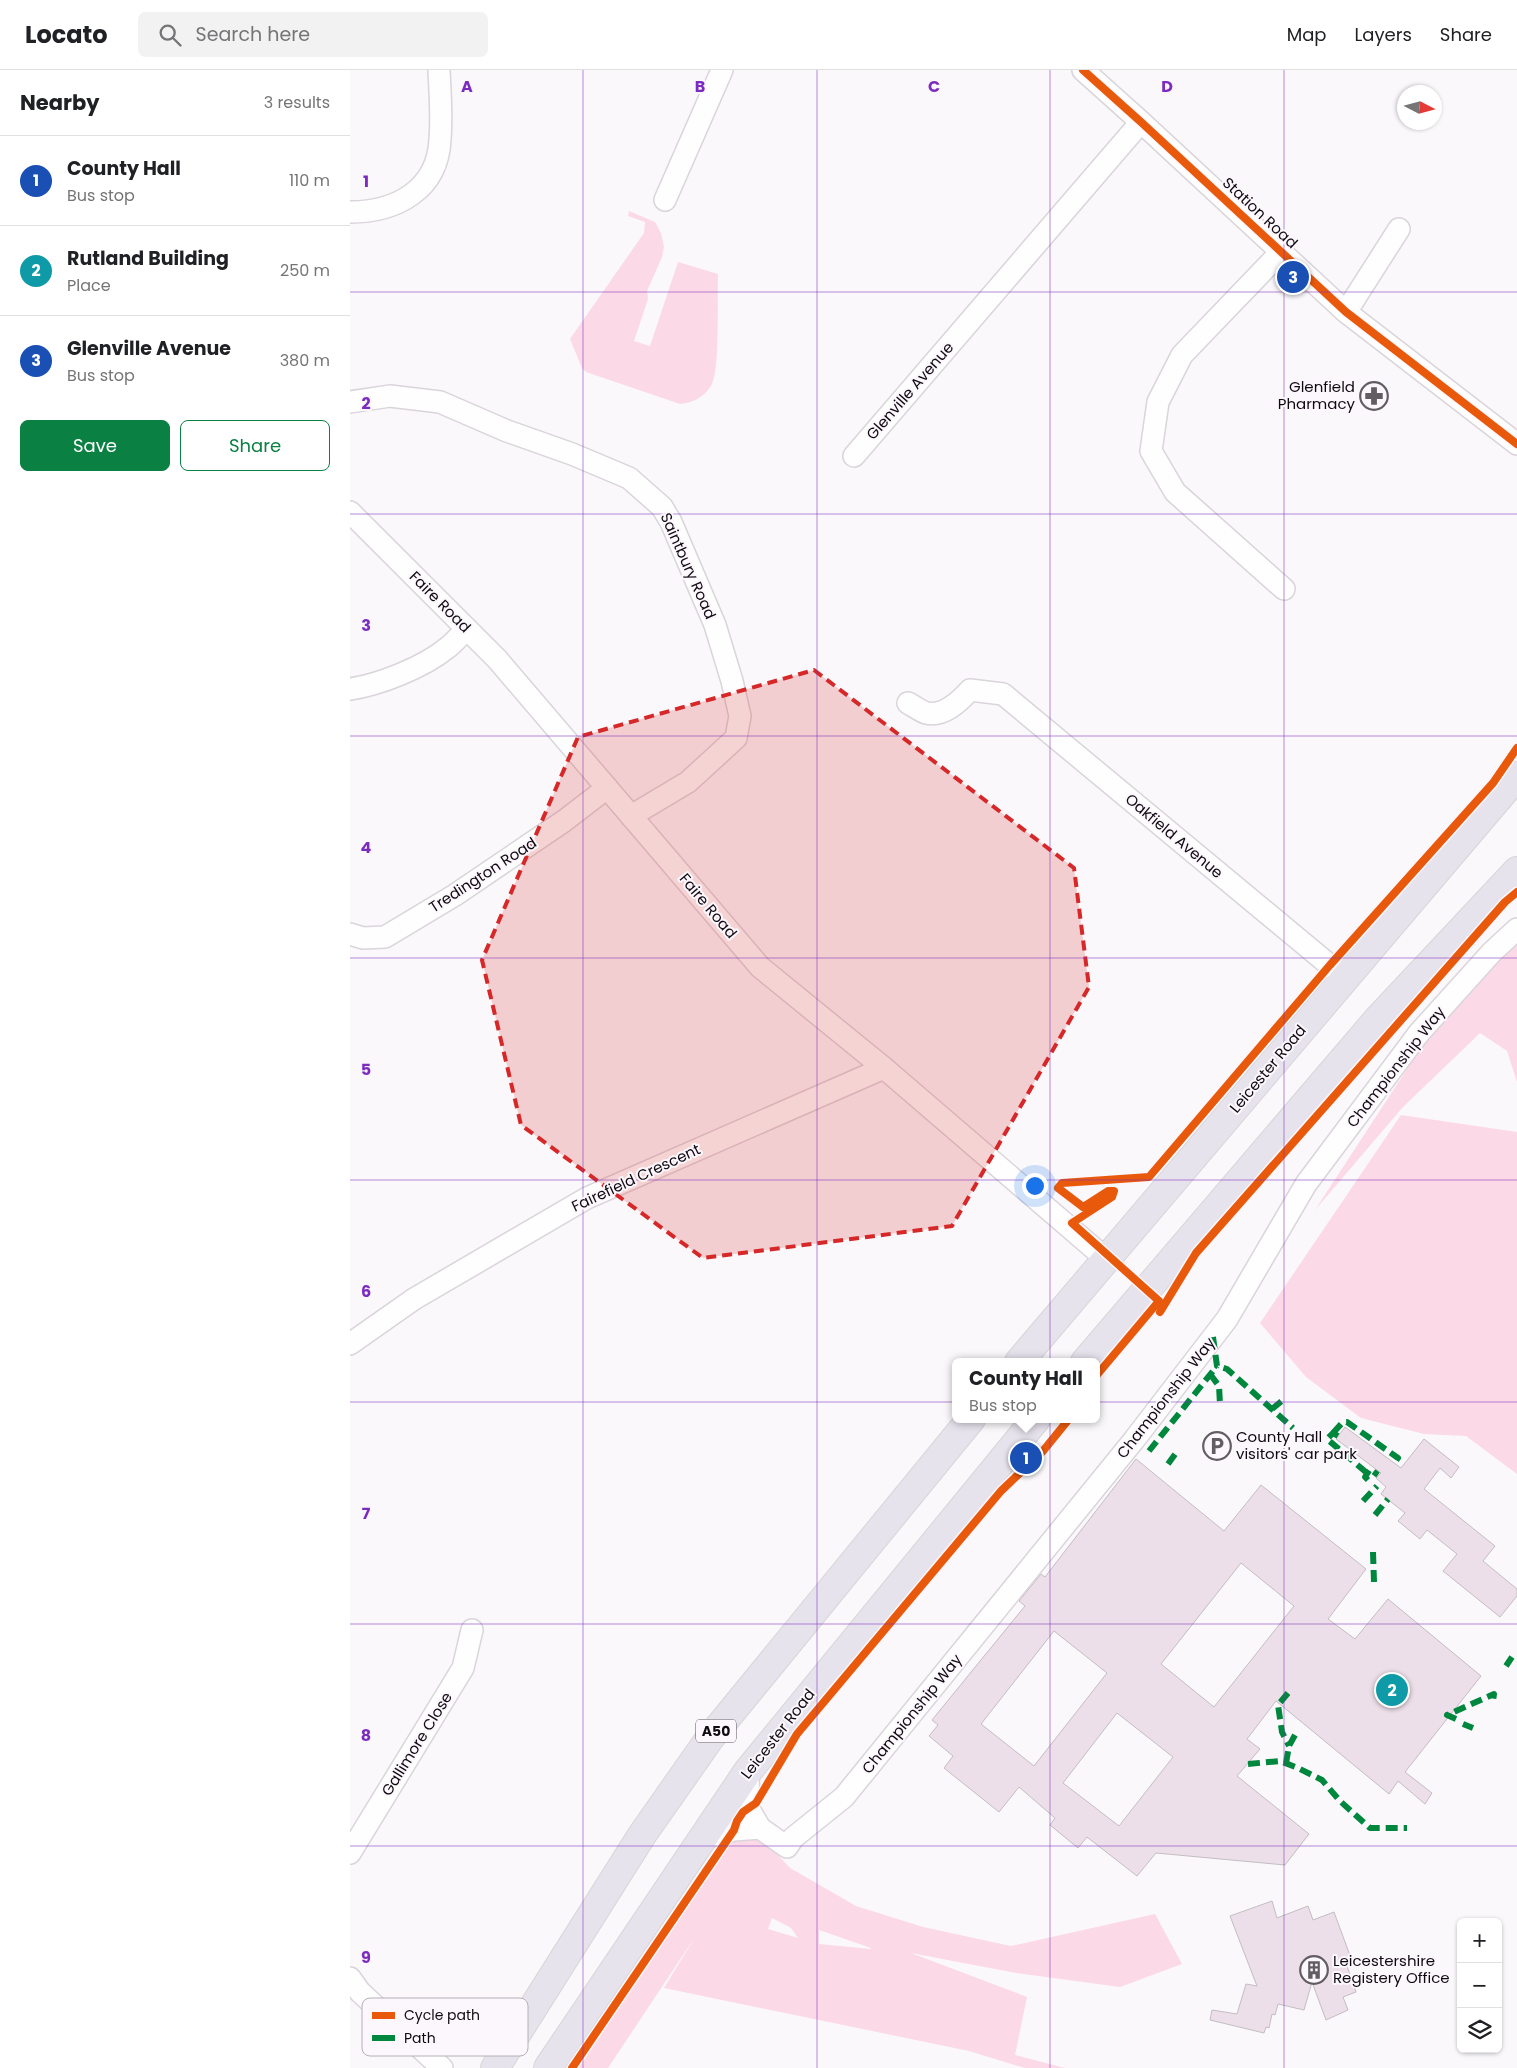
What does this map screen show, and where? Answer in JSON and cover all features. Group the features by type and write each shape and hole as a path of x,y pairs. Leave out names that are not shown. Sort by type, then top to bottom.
{"highway":[{"name":"Leicester Road","path":"1022,1358 1517,776"},
{"path":"1088,1358 1371,1026 1517,871"},
{"name":"A50","path":"528,2016 642,1835 710,1738 968,1423"},
{"name":"Leicester Road","path":"548,2068 748,1771 1033,1423"},
{"name":"A50","path":"495,2068 503,2056"}],"street":[{"path":"350,212 370,211 396,204 406,199 432,170 440,140 439,70"},
{"path":"665,200 722,70"},
{"name":"Station Road","path":"1083,70 1142,122 1346,312 1517,444"},
{"name":"Glenville Avenue","path":"854,456 1142,122"},
{"path":"1346,312 1399,230"},
{"path":"1281,252 1182,355 1158,402 1151,451 1175,492 1284,589"},
{"name":"Saintbury Road","path":"350,402 390,396 440,402 507,431 572,454 629,478 662,507 671,522 715,625 732,681 740,716 736,738 688,782 631,816"},
{"name":"Faire Road","path":"350,512 497,659 760,967 884,1068 1106,1258"},
{"path":"350,689 368,686 406,672 446,649 467,629"},
{"name":"Oakfield Avenue","path":"908,704 926,713 934,713 948,710 970,690 1003,694 1345,978"},
{"name":"Tredington Road","path":"350,934 363,938 385,937 455,895 564,821 607,788"},
{"name":"Championship Way","path":"760,1828 787,1847 793,1838 844,1797 1160,1407 1227,1319 1306,1184 1419,1033 1492,952 1517,929"},
{"name":"Fairefield Crescent","path":"350,1344 414,1299 587,1198 884,1068"},
{"name":"Gallimore Close","path":"350,1853 463,1668 472,1630"},
{"path":"702,1839 734,1830 760,1828 749,1809 748,1771"},
{"path":"350,1978 366,1998"},
{"path":"429,2056 442,2068"}],"highlighted area":[{"path":"814,670 1074,868 1089,987 952,1226 703,1258 521,1125 482,960 578,737"}],"shaded area":[{"path":"629,211 655,222 661,233 664,247 662,257 647,291 648,299 634,341 650,346 678,262 718,274 715,375 712,384 706,392 690,402 680,404 586,372 582,368 570,339 644,233 645,222 628,216"},
{"path":"1517,941 1517,1082 1507,1051 1480,1033 1403,1107 1315,1210 1426,1040"},
{"path":"1401,1115 1517,1132 1517,1474 1466,1436 1424,1434 1361,1418 1306,1377 1260,1323"},
{"path":"761,1837 790,1868 856,1906 923,1927 1011,1946 1155,1914 1182,1964 1120,1987 1016,1973 911,1953 1027,1997 1015,2055 1065,2068 1025,2068 969,2051 664,1988 695,1937 608,2068 570,2068 727,1843","holes":["772,1918 791,1928 798,1938 768,1929","819,1930 871,1948 871,1949 819,1944"]}],"building":[{"path":"1345,1427 1401,1468 1424,1439 1459,1467 1451,1478 1440,1468 1424,1489 1495,1546 1483,1561 1517,1589 1517,1596 1500,1617 1443,1571 1457,1554 1427,1530 1420,1539 1398,1521 1405,1513 1381,1494 1386,1487 1376,1478 1381,1473 1336,1439"},
{"path":"1136,1459 1224,1531 1261,1485 1366,1569 1328,1619 1355,1639 1388,1599 1481,1676 1405,1772 1432,1793 1425,1804 1398,1781 1389,1794 1276,1701 1247,1739 1260,1749 1237,1776 1309,1834 1285,1865 1156,1853 1137,1876 1087,1837 1078,1848 1050,1825 1055,1818 1019,1787 999,1812 944,1768 953,1756 929,1736 938,1725 932,1720 1025,1606 1019,1601 1041,1574 1045,1577","holes":["1241,1563 1294,1606 1214,1707 1161,1664","1054,1631 1107,1673 1034,1766 981,1724","1117,1713 1173,1757 1119,1826 1063,1783"]},
{"name":"Leicestershire Registery Office","path":"1272,1901 1277,1918 1308,1906 1313,1920 1334,1912 1352,1961 1346,1963 1356,1992 1343,1997 1348,2010 1326,2020 1312,1982 1304,2010 1278,2004 1275,2015 1272,2014 1269,2028 1266,2027 1264,2033 1210,2020 1212,2010 1237,2014 1246,1984 1257,1986 1230,1916"}],"marked path":[{"path":"1213,1337 1217,1366 1227,1369 1293,1428"},
{"path":"1149,1451 1217,1366"},
{"path":"1210,1374 1219,1386 1220,1404"},
{"path":"1272,1409 1283,1400"},
{"path":"1333,1433 1343,1422 1347,1422 1398,1458 1394,1463"},
{"path":"1338,1436 1333,1433 1327,1439 1367,1473"},
{"path":"1168,1464 1176,1453 1180,1454"},
{"path":"1368,1480 1365,1477 1370,1469 1378,1475"},
{"path":"1363,1501 1377,1486"},
{"path":"1375,1515 1388,1499"},
{"path":"1373,1552 1374,1582"},
{"path":"1506,1666 1512,1657"},
{"path":"1288,1693 1278,1705 1282,1732 1289,1746"},
{"path":"1456,1719 1447,1715 1494,1694 1493,1701"},
{"path":"1463,1724 1473,1728"},
{"path":"1286,1763 1289,1746 1295,1735"},
{"path":"1248,1764 1280,1761 1298,1768 1322,1780 1340,1801 1370,1828 1407,1828"}],"cycle path":[{"path":"1083,70 1346,312 1517,444"},
{"path":"1100,1371 1159,1301 1072,1223 1112,1197 1114,1191 1108,1191 1083,1207 1058,1188 1062,1183 1149,1177 1330,965 1493,783 1517,748"},
{"path":"1160,1312 1196,1253 1505,902 1517,892"},
{"path":"572,2068 734,1830 743,1812 756,1803 797,1734 1001,1491 1043,1451 1066,1423"}],"place":[{"name":"Glenville Avenue","path":"1293,277"},
{"name":"Glenfield Pharmacy","path":"1374,396"},
{"name":"County Hall visitors' car park","path":"1217,1446"},
{"name":"County Hall","path":"1026,1458"},
{"name":"Rutland Building","path":"1392,1690"},
{"name":"Leicestershire Registery Office","path":"1314,1970"}]}
